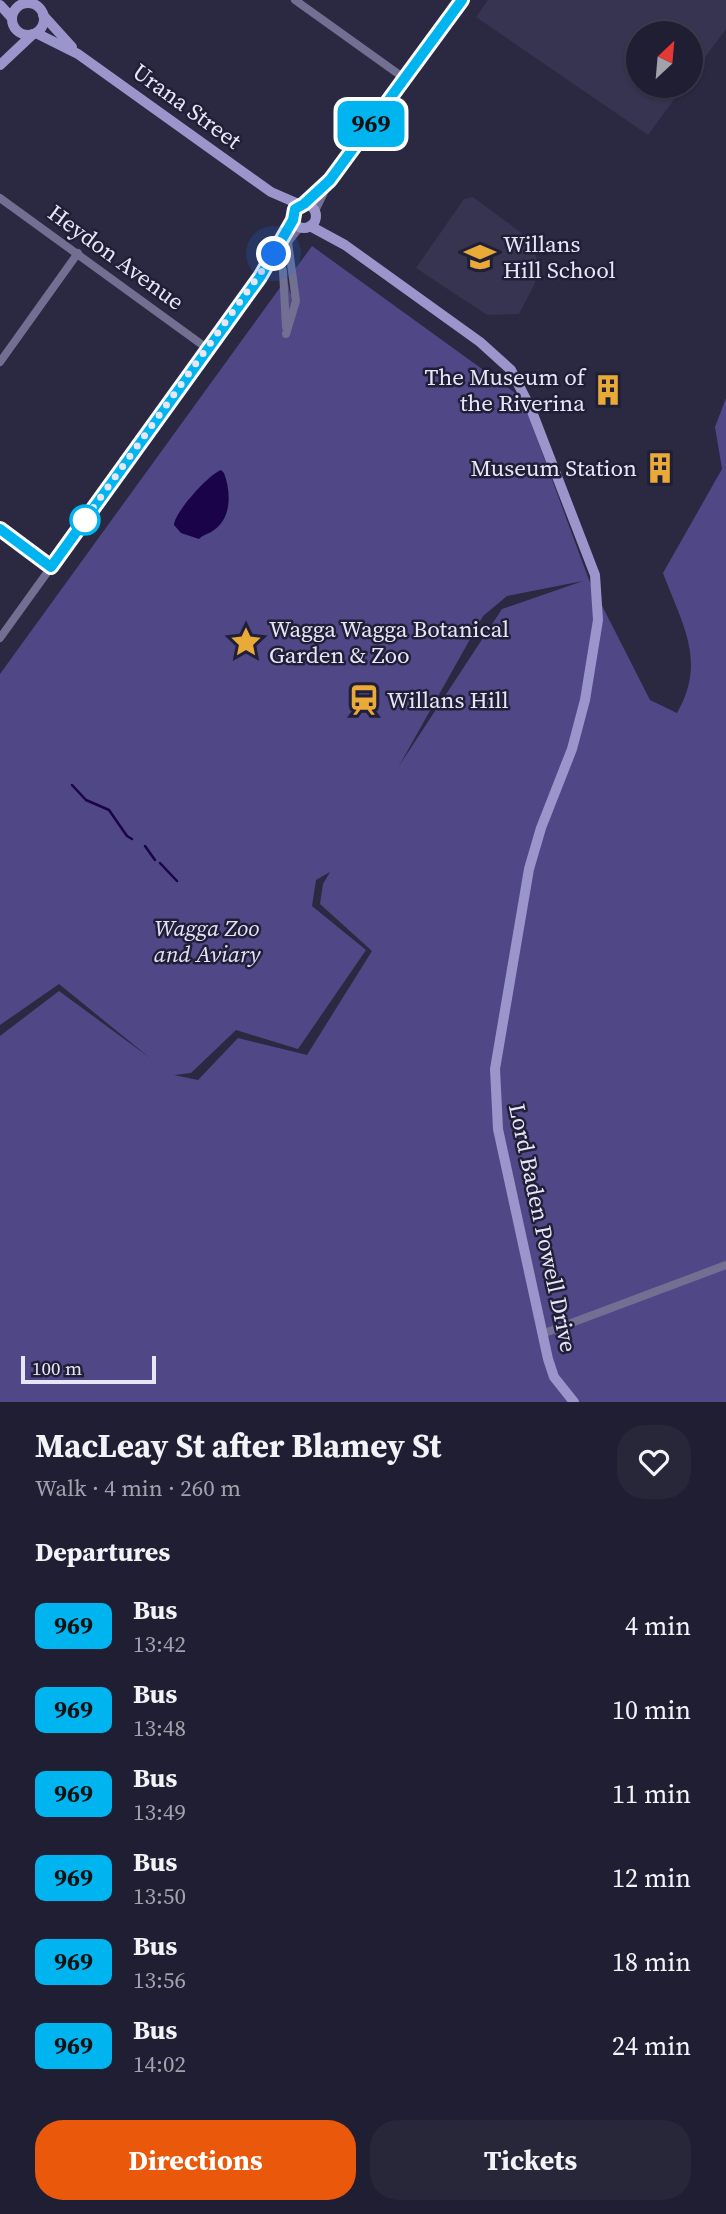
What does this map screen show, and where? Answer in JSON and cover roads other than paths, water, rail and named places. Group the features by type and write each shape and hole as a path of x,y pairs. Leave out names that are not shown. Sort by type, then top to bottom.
{"street":[{"path":"1,63 43,24 45,0"},
{"path":"295,0 404,78"},
{"path":"0,638 299,222 315,212 330,180 462,0"},
{"path":"1,63 14,10 23,2 34,4 43,13"},
{"path":"0,5 20,33 34,33"},
{"name":"Urana Street","path":"43,13 78,54"},
{"name":"Urana Street","path":"34,33 78,54 271,192 299,222"},
{"path":"260,277 288,242 299,222 303,204 330,180"},
{"name":"Urana Street","path":"271,192 303,204 315,212"},
{"name":"Heydon Avenue","path":"0,198 208,349"},
{"name":"Lord Baden Powell Drive","path":"315,212 345,244"},
{"name":"Lord Baden Powell Drive","path":"299,222 345,244 480,342 511,370 531,409 595,575 598,620 585,700 572,749 541,828 529,869 495,1069 498,1129 542,1334 554,1377 574,1402"},
{"path":"277,255 283,271 286,334 296,301 288,242"},
{"path":"0,362 78,253"},
{"path":"0,529 51,567"},
{"path":"542,1334 726,1265"}],"waterway":[{"path":"72,785 86,800 109,810 132,839"},
{"path":"145,846 155,860"},
{"path":"160,863 177,881"}],"place":[{"name":"Willans Hill School","path":"480,257"},
{"name":"The Museum of the Riverina","path":"608,390"},
{"name":"Museum Station","path":"660,468"},
{"name":"Wagga Wagga Botanical Garden & Zoo","path":"246,642"},
{"name":"Willans Hill","path":"364,700"}],"park label":[{"name":"Wagga Zoo and Aviary","path":"207,941"}]}
